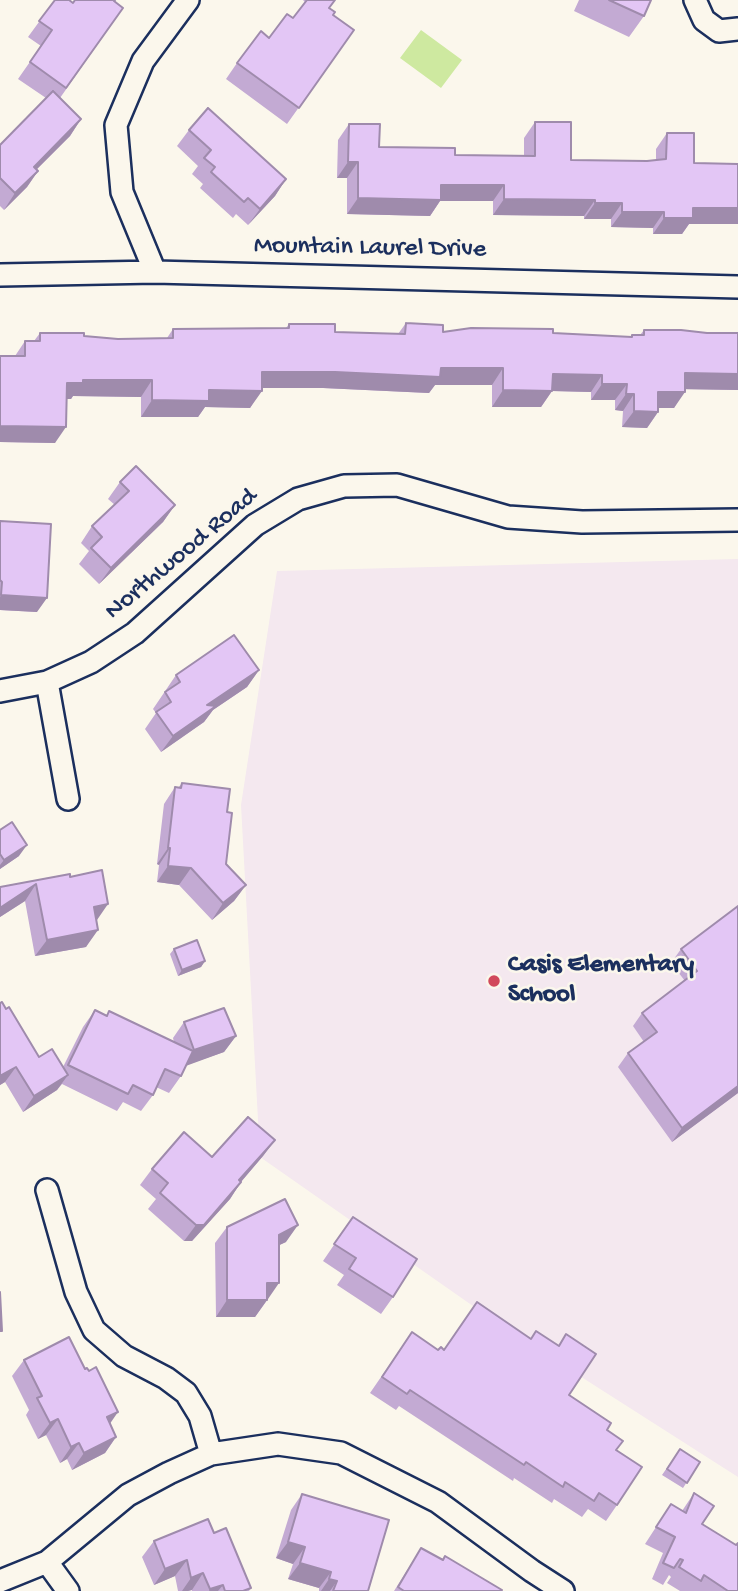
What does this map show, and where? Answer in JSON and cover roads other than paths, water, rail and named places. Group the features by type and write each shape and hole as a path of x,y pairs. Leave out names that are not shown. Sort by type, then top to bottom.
{"street":[{"path":"155,272 122,192 117,125 143,61 188,0"},
{"path":"695,0 704,20 719,31 738,29"},
{"name":"Mountain Laurel Drive","path":"0,275 155,272 738,287"},
{"name":"Northwood Road","path":"0,691 47,682 91,662 135,633 255,525 298,499 344,486 397,485 508,517 582,522 738,520"},
{"path":"47,682 68,799"},
{"path":"47,1189 76,1292 94,1330 124,1356 166,1378 186,1393 200,1416 211,1454"},
{"path":"0,1581 47,1562 128,1495 169,1472 211,1454 278,1444 341,1453 439,1502 531,1571 563,1591"},
{"path":"47,1562 68,1591"}],"place":[{"name":"Casis Elementary School","path":"494,981"}]}
